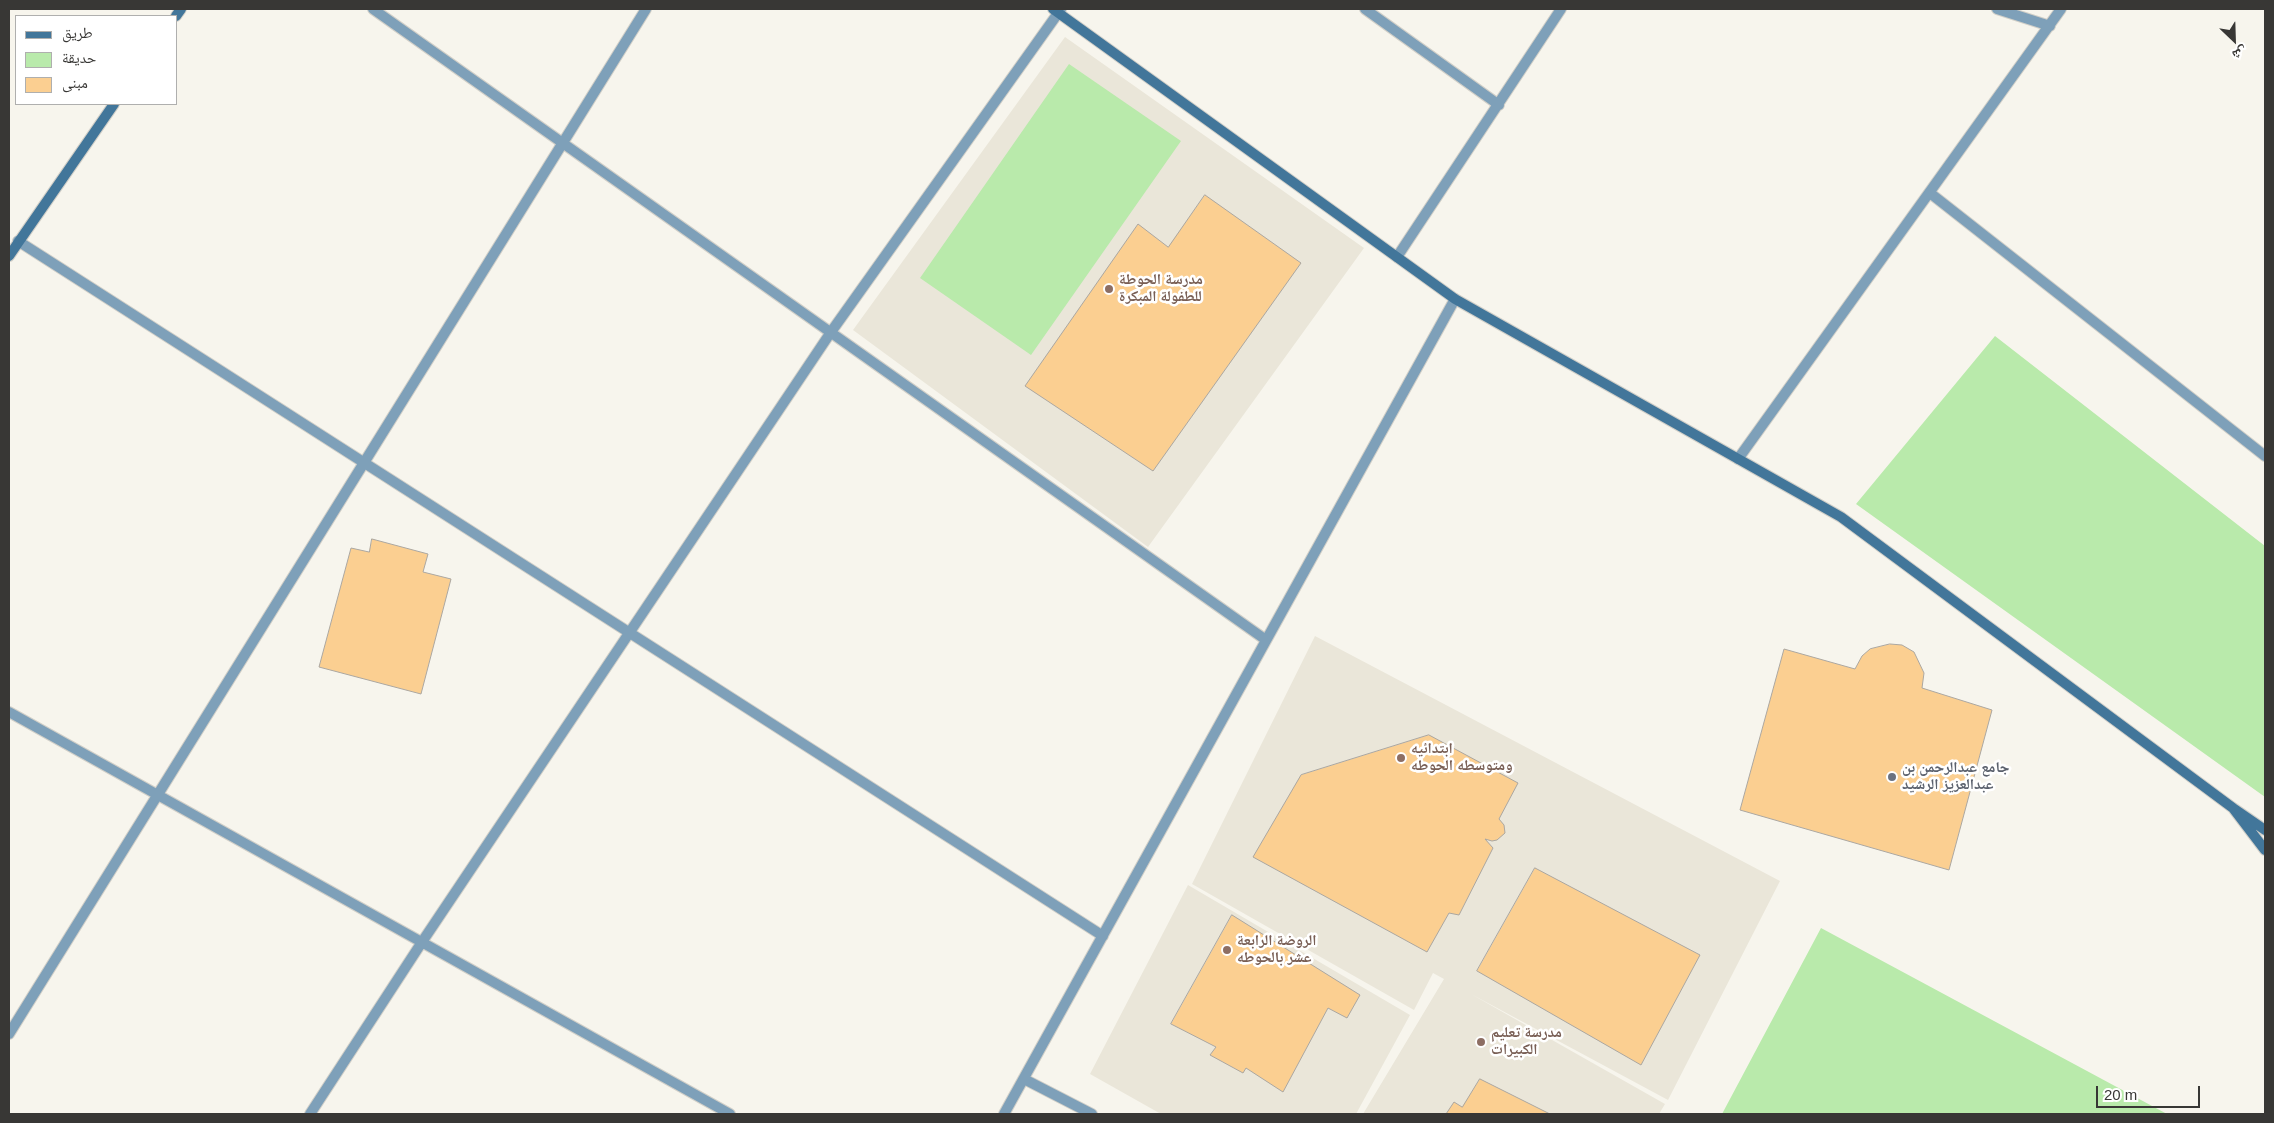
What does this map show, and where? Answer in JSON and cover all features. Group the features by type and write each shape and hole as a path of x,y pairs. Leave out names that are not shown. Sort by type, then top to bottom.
{"street":[{"path":"373,9 1266,640"},
{"path":"9,1034 646,9"},
{"path":"1365,9 1499,105"},
{"path":"1397,257 1561,9"},
{"path":"1997,9 2050,26"},
{"path":"1738,459 2061,9"},
{"path":"310,1114 422,942 831,332 1058,10 1455,299 1841,517 2265,830"},
{"path":"9,256 113,105"},
{"path":"1930,193 2265,456"},
{"path":"18,241 1103,936"},
{"path":"1004,1114 1455,299"},
{"path":"9,712 730,1114"},
{"path":"2233,808 2265,850"},
{"path":"1024,1079 1092,1114"}],"shaded area":[{"name":"مدرسة الحوطة للطفولة المبكرة","path":"1065,37 1364,248 1148,547 853,330"},
{"name":"ابتدائيه ومتوسطه الحوطه","path":"1315,636 1780,881 1668,1100 1471,994 1665,1104 1659,1114 1363,1114 1444,979 1433,973 1414,1010 1192,884"},
{"name":"الروضة الرابعة عشر بالحوطه","path":"1188,885 1410,1015 1356,1114 1161,1114 1090,1074"}],"green space":[{"path":"1069,64 1181,141 1031,355 920,278"},
{"path":"1995,336 2265,546 2265,797 1856,504"},
{"path":"1821,928 2167,1114 1722,1114"}],"building":[{"path":"1205,195 1301,263 1153,471 1025,386 1138,224 1168,247"},
{"path":"372,539 428,554 423,572 451,579 421,694 319,667 351,548 369,552"},
{"path":"1890,644 1902,645 1914,652 1924,673 1922,688 1992,710 1949,870 1740,810 1784,649 1855,669 1862,656 1870,649"},
{"path":"1429,735 1518,783 1499,819 1504,825 1505,833 1497,840 1485,839 1493,848 1459,915 1449,913 1427,952 1253,857 1301,775"},
{"path":"1535,868 1700,955 1641,1065 1477,971"},
{"path":"1232,915 1360,995 1347,1018 1328,1008 1283,1092 1246,1068 1243,1073 1210,1055 1216,1047 1171,1024"},
{"path":"1480,1079 1550,1114 1446,1114 1454,1102 1462,1107"}],"place":[{"name":"مدرسة الحوطة للطفولة المبكرة","path":"1109,289"},
{"name":"ابتدائيه ومتوسطه الحوطه","path":"1401,758"},
{"name":"جامع عبدالرحمن بن عبدالعزيز الرشيد","path":"1892,777"},
{"name":"الروضة الرابعة عشر بالحوطه","path":"1227,950"},
{"name":"مدرسة تعليم الكبيرات","path":"1481,1042"}]}
